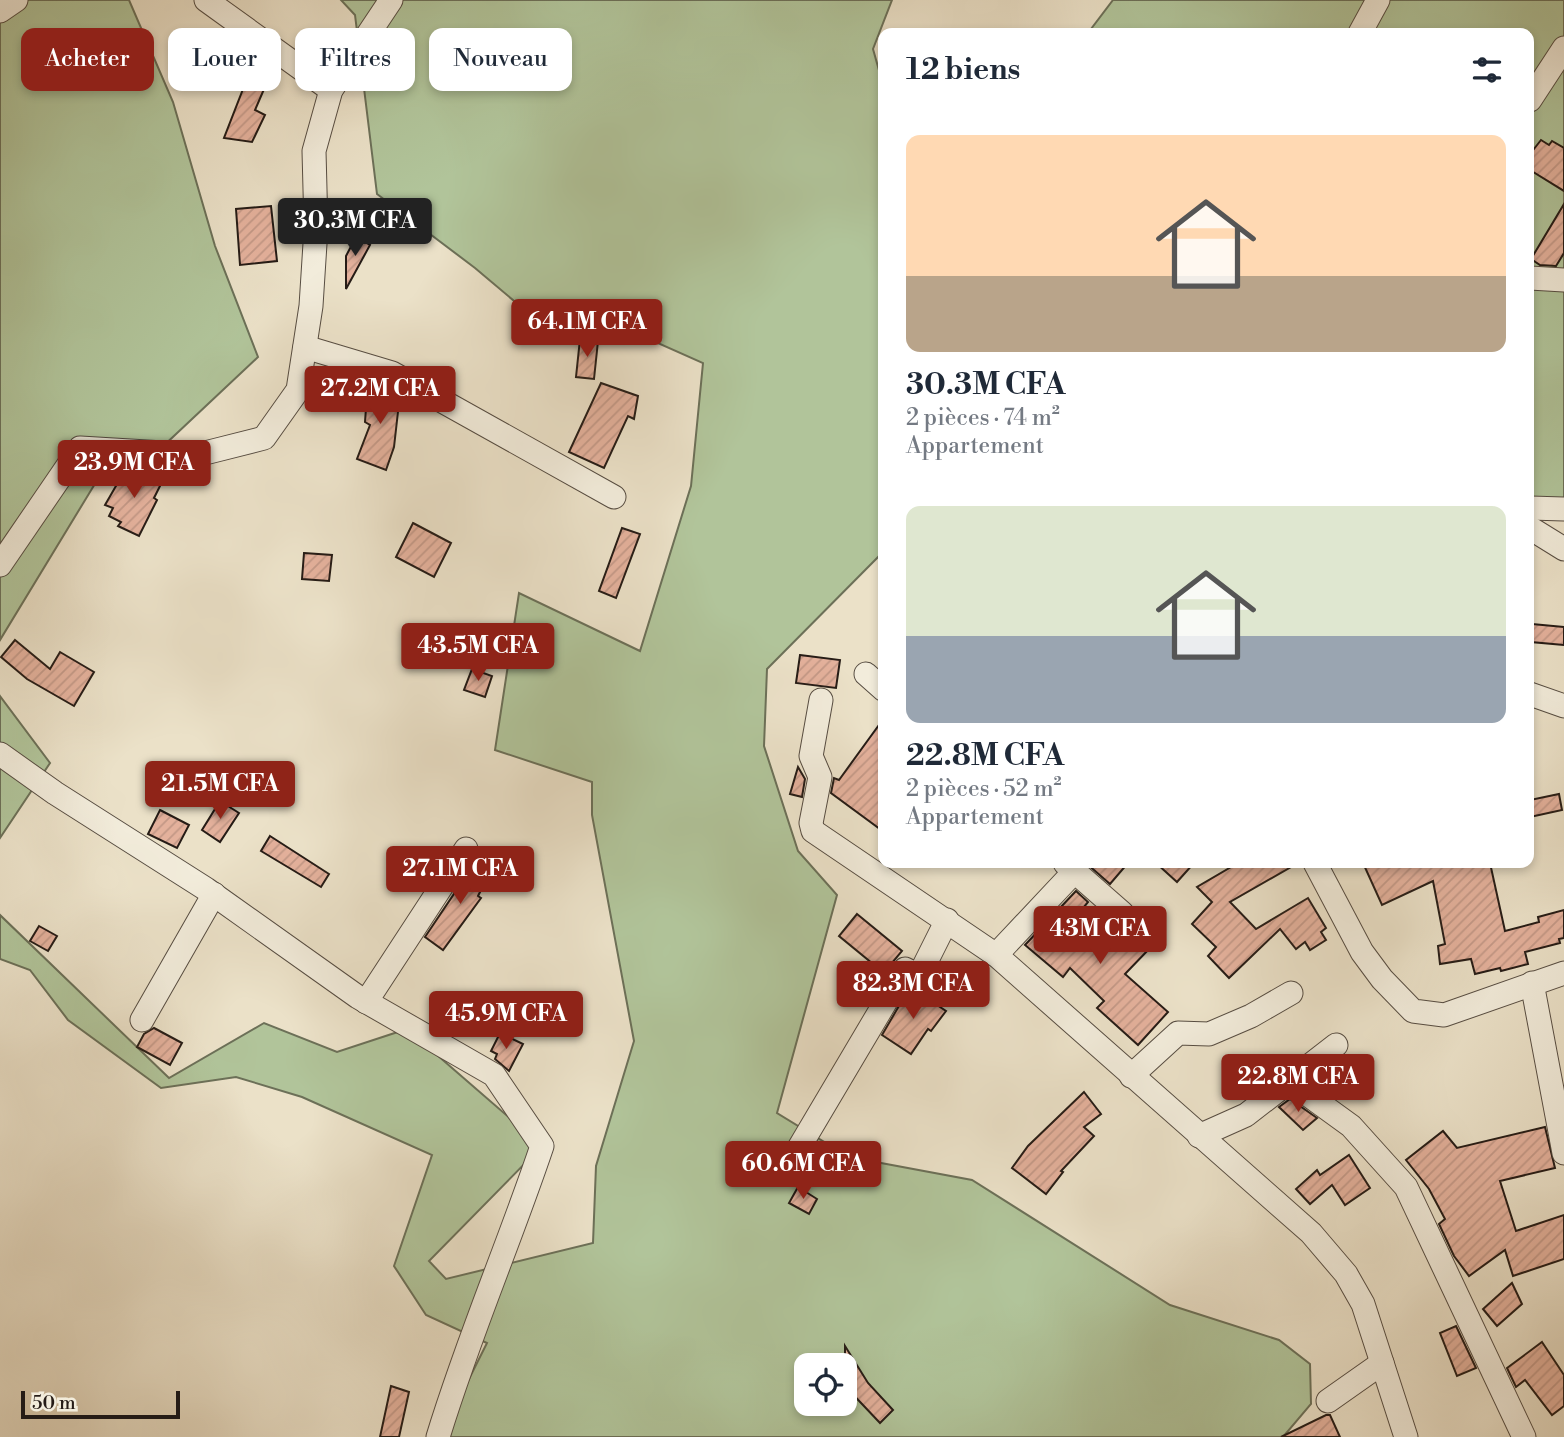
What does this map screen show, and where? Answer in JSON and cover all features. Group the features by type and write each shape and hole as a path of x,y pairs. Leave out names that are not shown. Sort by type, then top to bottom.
{"street":[{"path":"0,11 16,0"},
{"path":"206,0 295,64"},
{"path":"372,28 391,0"},
{"path":"1363,28 1378,0"},
{"path":"1534,94 1564,48"},
{"path":"0,565 80,449 197,455 264,438 298,390 312,306 316,228 314,150 331,91"},
{"path":"1534,278 1564,280"},
{"path":"305,347 392,373 614,497"},
{"path":"1534,508 1564,509"},
{"path":"1534,531 1556,547 1564,549"},
{"path":"866,674 878,685"},
{"path":"1534,695 1564,706"},
{"path":"821,700 811,756 820,777 811,823 813,831 996,955 1311,1233 1346,1274 1363,1304 1406,1437"},
{"path":"0,754 55,793 214,894 366,1002 494,1075 542,1146 513,1234 462,1357 438,1437"},
{"path":"366,1002 466,849"},
{"path":"996,955 1069,868 1122,913"},
{"path":"1320,868 1362,952 1382,979 1413,1011 1444,1014 1564,973"},
{"path":"142,1020 214,894"},
{"path":"790,1163 905,969 919,976 947,920"},
{"path":"1532,983 1564,1153"},
{"path":"1131,1076 1178,1033 1209,1034 1258,1013 1292,993"},
{"path":"1199,1136 1246,1115 1336,1045"},
{"path":"1289,1082 1351,1126 1406,1187 1524,1437"},
{"path":"1328,1401 1382,1363"}],"green space":[{"path":"0,0 129,0 141,28 21,28 21,91 154,91 154,58 173,102 215,246 258,357 159,450 107,464 0,640"},
{"path":"341,0 892,0 881,28 878,28 873,49 878,67 878,557 767,669 764,746 798,851 837,895 777,1113 849,1157 972,1180 1170,1305 1279,1340 1310,1364 1311,1404 1283,1437 440,1437 487,1343 426,1315 394,1266 432,1155 302,1097 236,1077 161,1088 68,1020 30,970 0,959 0,915 169,1078 264,1023 337,1052 407,1029 542,1146 429,1261 446,1279 593,1243 596,1166 634,1041 592,815 592,782 495,750 519,593 640,651 691,486 703,363 622,327 552,333 475,268 377,194 364,91 415,91 415,28 357,28 355,15"},
{"path":"1113,0 1564,0 1564,510 1534,509 1534,28 1092,28"},
{"path":"0,696 50,763 0,838"}],"building":[{"path":"242,91 263,91 255,110 265,115 252,142 224,138"},
{"path":"1541,140 1549,145 1552,141 1564,148 1564,191 1534,172 1534,149"},
{"path":"1564,204 1564,253 1556,266 1540,265 1534,261 1534,254"},
{"path":"271,206 277,261 240,265 236,209"},
{"path":"356,237 370,245 346,289 346,256"},
{"path":"580,339 598,341 594,379 576,377"},
{"path":"368,381 400,394 394,447 386,470 357,459 370,425 365,422"},
{"path":"601,383 638,396 634,419 628,416 604,468 569,452"},
{"path":"128,465 162,482 154,498 157,500 139,536 118,526 121,522 109,516 113,508 105,505"},
{"path":"413,523 451,543 434,577 396,557"},
{"path":"622,528 640,534 616,598 599,591"},
{"path":"304,553 332,555 329,581 302,579"},
{"path":"1534,624 1564,627 1564,645 1534,642"},
{"path":"15,640 50,669 60,652 94,672 74,706 27,679 1,657"},
{"path":"800,655 840,660 836,688 796,683"},
{"path":"472,669 492,676 485,697 464,690"},
{"path":"878,726 878,828 831,793 834,778 839,780"},
{"path":"798,767 805,779 802,797 790,794"},
{"path":"1559,794 1562,810 1534,816 1534,799"},
{"path":"220,801 239,813 220,842 202,830"},
{"path":"160,810 189,825 177,848 148,834"},
{"path":"270,836 329,874 321,887 261,851"},
{"path":"477,859 493,867 478,896 481,898 443,950 425,937 460,885 463,887"},
{"path":"1092,868 1124,868 1110,884"},
{"path":"1162,868 1190,868 1177,882"},
{"path":"1229,868 1289,868 1230,902 1256,929 1308,898 1326,928 1321,932 1326,940 1310,950 1305,942 1296,949 1280,929 1229,978 1208,956 1216,947 1192,924 1212,902 1197,887"},
{"path":"1365,868 1491,868 1505,931 1539,922 1538,917 1564,910 1564,938 1559,939 1560,943 1525,952 1528,964 1475,974 1471,959 1440,964 1438,946 1445,944 1433,881 1382,905"},
{"path":"1076,891 1088,902 1079,913 1117,942 1131,928 1151,947 1125,974 1168,1012 1138,1045 1097,1008 1104,1001 1070,968 1063,977 1025,945"},
{"path":"857,914 902,951 886,970 875,992 860,983 873,964 839,936"},
{"path":"39,926 57,936 48,951 30,941"},
{"path":"910,987 946,1011 931,1031 928,1029 911,1054 882,1035"},
{"path":"154,1028 182,1043 170,1065 137,1047 144,1034"},
{"path":"500,1033 523,1044 509,1071 495,1059 497,1054 491,1051"},
{"path":"1084,1092 1101,1114 1084,1127 1094,1136 1061,1171 1063,1172 1046,1194 1012,1168 1028,1146"},
{"path":"1290,1099 1317,1118 1303,1130 1279,1107"},
{"path":"1545,1127 1555,1168 1500,1181 1516,1231 1564,1215 1564,1259 1513,1276 1505,1250 1469,1276 1454,1256 1439,1224 1445,1219 1429,1189 1406,1160 1443,1131 1457,1148"},
{"path":"1349,1155 1370,1188 1345,1205 1332,1185 1310,1204 1296,1189 1317,1170 1320,1175"},
{"path":"798,1187 817,1199 809,1214 789,1203"},
{"path":"1512,1283 1522,1304 1497,1326 1483,1309"},
{"path":"1456,1326 1476,1368 1457,1376 1440,1333"},
{"path":"1542,1342 1564,1375 1564,1406 1552,1415 1525,1380 1516,1387 1507,1368"},
{"path":"857,1365 868,1383 893,1410 880,1423 857,1399"},
{"path":"391,1386 409,1392 399,1437 380,1437"},
{"path":"1330,1415 1340,1437 1281,1437"}]}
